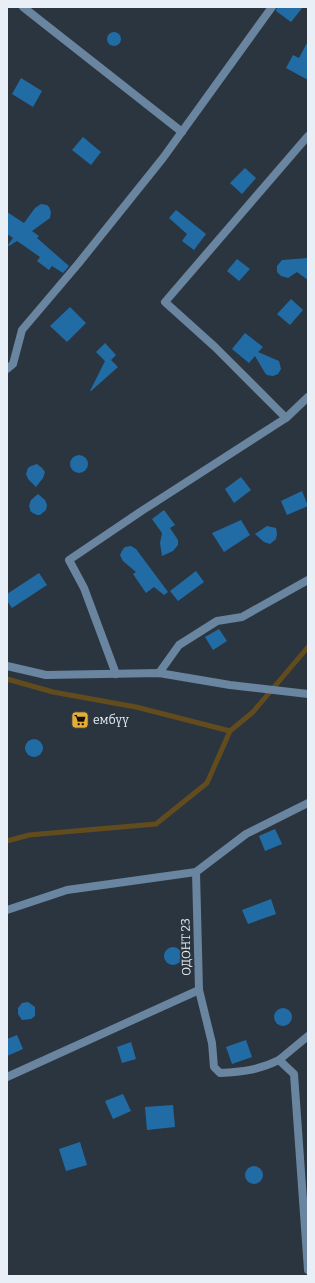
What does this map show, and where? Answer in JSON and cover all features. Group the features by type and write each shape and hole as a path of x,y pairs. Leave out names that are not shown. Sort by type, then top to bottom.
{"street":[{"path":"23,7 182,132"},
{"path":"7,369 13,364 22,330 83,259 163,158 272,7"},
{"path":"286,418 215,347 165,302 308,136"},
{"path":"116,674 84,588 69,560 143,510 286,418 308,397"},
{"path":"159,673 179,645 217,621 242,617 308,580"},
{"path":"7,666 46,675 159,673 230,685 308,694"},
{"path":"7,910 67,890 196,872 246,834 308,803"},
{"name":"ОДОНТ 23","path":"7,1077 199,990 196,872"},
{"path":"199,990 212,1043 214,1067 220,1073 242,1072 266,1067 279,1060 308,1036"},
{"path":"279,1060 294,1074 308,1270"}],"building":[{"path":"277,7 303,7 291,22 276,11"},
{"path":"111,32 117,32 121,36 121,42 117,46 111,46 107,42 107,36"},
{"path":"308,41 308,80 286,68 293,55 299,58"},
{"path":"21,78 42,91 33,107 12,94"},
{"path":"83,137 101,152 91,165 72,150"},
{"path":"245,168 256,178 242,194 230,183"},
{"path":"41,204 49,207 51,212 50,218 32,231 39,236 37,238 69,266 63,273 52,266 49,270 37,261 40,257 17,241 9,246 8,245 13,238 7,234 7,212 24,223 35,208"},
{"path":"176,210 206,234 194,250 182,241 187,234 169,218"},
{"path":"308,258 308,280 297,272 288,278 281,276 277,272 277,266 282,260"},
{"path":"237,259 250,269 239,281 227,271"},
{"path":"291,299 303,310 290,325 277,314"},
{"path":"70,307 86,323 67,342 50,326"},
{"path":"245,333 263,347 258,352 279,361 281,369 278,374 273,376 267,375 255,356 249,363 232,349"},
{"path":"105,343 116,355 111,360 118,367 90,391 105,361 96,352"},
{"path":"79,455 85,458 88,464 85,470 79,473 73,470 70,464 73,458"},
{"path":"37,464 45,472 43,478 36,487 28,479 26,474 28,468"},
{"path":"241,477 251,490 234,503 225,489"},
{"path":"302,491 308,506 287,515 281,501"},
{"path":"38,494 45,500 47,505 46,510 40,515 31,512 29,506 31,500"},
{"path":"164,510 175,525 170,528 178,540 178,545 173,551 162,556 160,543 162,533 152,519"},
{"path":"241,520 250,535 224,552 212,533"},
{"path":"267,526 276,528 277,534 276,539 270,544 264,542 255,534"},
{"path":"131,546 136,549 168,592 164,595 154,587 146,593 133,574 136,572 123,561 120,555 123,549"},
{"path":"196,571 204,582 178,601 170,591"},
{"path":"39,573 47,585 12,608 7,601 7,594"},
{"path":"219,629 227,641 213,650 205,637"},
{"path":"34,739 40,742 43,748 40,754 34,757 28,754 25,748 28,742"},
{"path":"275,829 282,844 265,851 259,836"},
{"path":"271,899 276,914 248,924 242,910"},
{"path":"173,947 179,950 182,956 179,962 173,965 167,962 164,956 167,950"},
{"path":"28,1002 35,1007 35,1016 31,1019 22,1020 18,1014 18,1008 22,1003"},
{"path":"283,1008 289,1011 292,1017 289,1023 283,1026 277,1023 274,1017 277,1011"},
{"path":"17,1035 23,1049 7,1056 7,1039"},
{"path":"246,1040 252,1057 232,1064 226,1047"},
{"path":"131,1042 136,1059 122,1063 117,1047"},
{"path":"123,1094 131,1111 113,1119 105,1101"},
{"path":"173,1105 175,1127 147,1130 145,1107"},
{"path":"80,1142 87,1165 66,1171 59,1149"},
{"path":"254,1166 260,1169 263,1175 260,1181 254,1184 248,1181 245,1175 248,1169"}],"waterway":[{"path":"7,841 29,835 156,824 207,783 230,731 253,712 308,647"},
{"path":"7,679 53,692 136,707 230,731"}],"place":[{"name":"ембүү","path":"80,720"}]}
